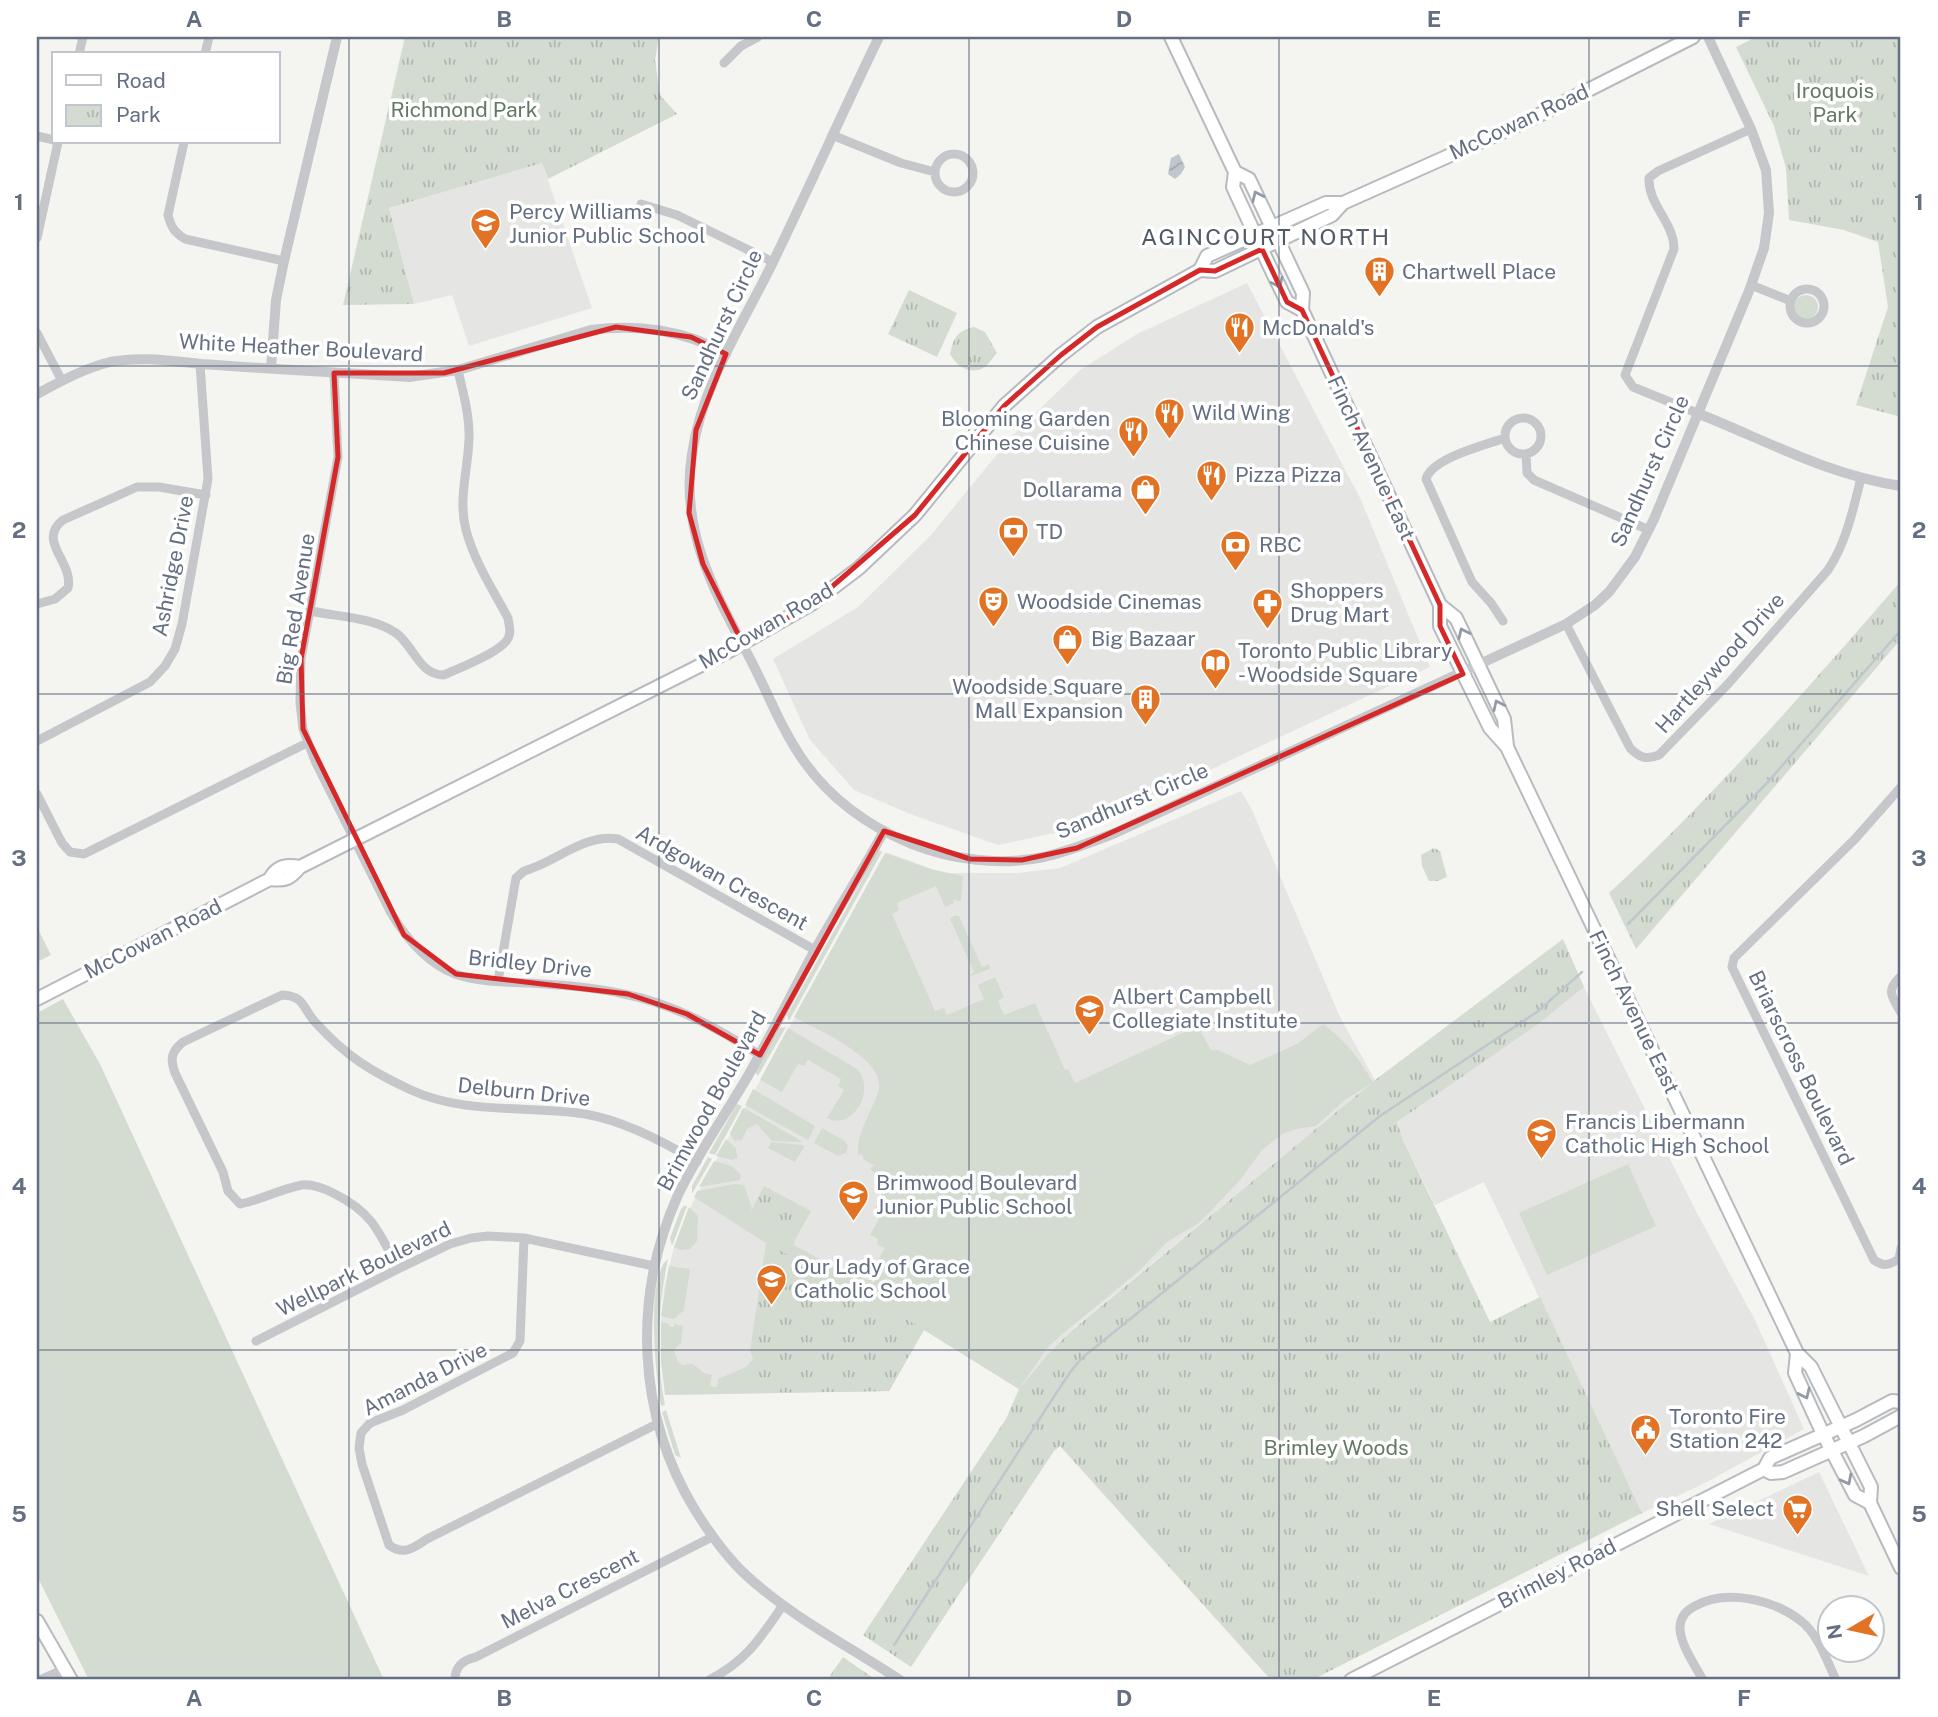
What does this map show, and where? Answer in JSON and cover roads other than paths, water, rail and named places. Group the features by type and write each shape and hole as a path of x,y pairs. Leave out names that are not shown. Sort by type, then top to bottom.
{"main road":[{"name":"Finch Avenue East","path":"1171,37 1235,172 1233,187 1254,235 1287,302 1301,310"},
{"name":"McCowan Road","path":"37,999 270,879 274,871 287,864 300,867 743,644 813,603 859,568 915,514 1004,405 1097,327 1200,270 1215,271 1262,249 1332,215 1343,204 1529,120 1693,37"},
{"name":"Finch Avenue East","path":"1235,172 1249,179 1303,293 1301,310 1440,606 1440,626 1490,728 1507,747 1797,1353 1811,1367 1849,1443 1871,1488 1870,1503 1901,1568"},
{"name":"McCowan Road","path":"1200,270 1207,256 1326,203 1343,204"},
{"name":"Finch Avenue East","path":"1440,606 1456,618 1504,719 1507,747"},
{"name":"Finch Avenue East","path":"1797,1353 1795,1373 1831,1451 1855,1495 1870,1503"},
{"name":"Brimley Road","path":"1351,1680 1764,1469 1770,1458 1892,1401 1901,1402"},
{"name":"Brimley Road","path":"1764,1469 1777,1474 1849,1443 1901,1416"},
{"path":"37,1621 68,1674"}],"street":[{"path":"271,368 276,300 337,37"},
{"path":"724,63 741,46 758,37"},
{"name":"Sandhurst Circle","path":"876,38 703,407 696,430 690,470 689,513 703,564 803,761 850,808 896,838 970,859 1022,860 1077,848 1155,816 1479,667 1566,625 1595,605 1615,585 1635,557 1649,530 1764,248 1769,213 1766,170 1751,129 1708,37"},
{"path":"1751,129 1648,178 1648,191 1674,239 1674,249 1625,375 1633,387 1786,453 1861,478 1901,486"},
{"path":"832,135 901,163 935,172"},
{"path":"37,238 55,144"},
{"path":"184,144 168,215 176,234 185,239 284,261"},
{"path":"952,154 968,160 973,175 968,187 953,192 944,189 937,182 935,172 944,157 952,154"},
{"path":"641,204 677,215 773,262"},
{"path":"1751,285 1791,301"},
{"name":"White Heather Boulevard","path":"37,394 110,362 159,359 410,377 458,370 535,345 591,330 616,327 634,327 691,337 726,354"},
{"path":"37,333 62,381"},
{"name":"Ashridge Drive","path":"37,741 150,682 165,666 175,649 206,495 208,461 200,363"},
{"path":"311,611 369,621 394,632 403,639 426,670 436,675 444,675 492,652 509,638 508,618 473,551 466,530 463,487 469,441 468,414 458,370"},
{"name":"Big Red Avenue","path":"334,373 338,457 299,679 300,703 307,743 354,839"},
{"path":"1522,418 1534,421 1540,431 1540,443 1532,452 1526,454 1515,452 1505,438 1507,428 1513,421 1522,418"},
{"path":"1503,621 1492,603 1472,582 1426,479 1437,464 1505,438"},
{"path":"1526,454 1527,473 1534,480 1649,530"},
{"name":"Hartleywood Drive","path":"1566,625 1630,748 1638,757 1648,759 1659,755 1728,684 1828,570 1839,554 1861,478"},
{"path":"37,604 55,598 68,588 69,573 53,544 52,533 63,520 137,487 159,487 206,495"},
{"path":"37,794 62,843 70,852 84,854 307,743"},
{"name":"Briarscross Boulevard","path":"1901,787 1855,839 1734,958 1732,967 1874,1260 1882,1265 1890,1264 1899,1259 1901,1248"},
{"name":"Brimwood Boulevard","path":"884,831 815,950 760,1055 678,1195 654,1266 646,1361 657,1424 673,1470 712,1537 747,1576 783,1605 901,1680"},
{"name":"Ardgowan Crescent","path":"498,981 516,878 524,871 586,843 608,837 618,839 815,950"},
{"name":"Bridley Drive","path":"354,839 404,935 424,954 456,974 498,981 602,989 628,994 687,1014 760,1055"},
{"path":"1901,976 1891,989 1901,1013"},
{"name":"Delburn Drive","path":"398,1269 368,1216 359,1206 328,1189 304,1185 240,1204 233,1199 223,1172 170,1061 175,1049 183,1042 282,995 295,995 302,1001 312,1020 346,1054 382,1077 418,1093 457,1104 568,1112 607,1119 645,1133 697,1162"},
{"name":"Wellpark Boulevard","path":"256,1341 450,1244 471,1238 524,1238 654,1266"},
{"name":"Amanda Drive","path":"524,1238 520,1342 513,1353 403,1410 370,1423 361,1433 359,1448 362,1464 389,1545 406,1552 426,1539 657,1424"},
{"name":"Melva Crescent","path":"455,1680 458,1667 468,1659 477,1657 712,1537"},
{"path":"1703,1680 1683,1638 1680,1623 1687,1610 1700,1603 1730,1597 1745,1598 1774,1607 1803,1622 1816,1640 1836,1680"},
{"path":"709,1680 738,1663 752,1649 783,1605"},
{"path":"41,1680 68,1674"}],"water":[{"path":"1179,154 1185,167 1175,179 1168,174 1171,158"}],"waterway":[{"path":"1628,924 1766,784 1901,630"},
{"path":"894,1645 1053,1398 1082,1358 1380,1116 1537,1012 1582,972"}],"place":[{"name":"Percy Williams Junior Public School","path":"486,251"},
{"name":"Chartwell Place","path":"1379,299"},
{"name":"McDonald's","path":"1239,355"},
{"name":"Wild Wing","path":"1169,440"},
{"name":"Blooming Garden Chinese Cuisine","path":"1133,458"},
{"name":"Pizza Pizza","path":"1212,502"},
{"name":"Dollarama","path":"1145,517"},
{"name":"TD","path":"1013,559"},
{"name":"RBC","path":"1236,572"},
{"name":"Woodside Cinemas","path":"994,629"},
{"name":"Shoppers Drug Mart","path":"1267,630"},
{"name":"Big Bazaar","path":"1068,666"},
{"name":"Toronto Public Library - Woodside Square","path":"1215,690"},
{"name":"Woodside Square Mall Expansion","path":"1146,726"},
{"name":"Albert Campbell Collegiate Institute","path":"1089,1036"},
{"name":"Francis Libermann Catholic High School","path":"1542,1161"},
{"name":"Brimwood Boulevard Junior Public School","path":"853,1222"},
{"name":"Our Lady of Grace Catholic School","path":"771,1306"},
{"name":"Toronto Fire Station 242","path":"1646,1456"},
{"name":"Shell Select","path":"1797,1536"}],"district":[{"name":"AGINCOURT NORTH","path":"1266,237"}],"park label":[{"name":"Iroquois Park","path":"1835,103"},
{"name":"Richmond Park","path":"464,110"},
{"name":"Brimley Woods","path":"1336,1448"}]}
